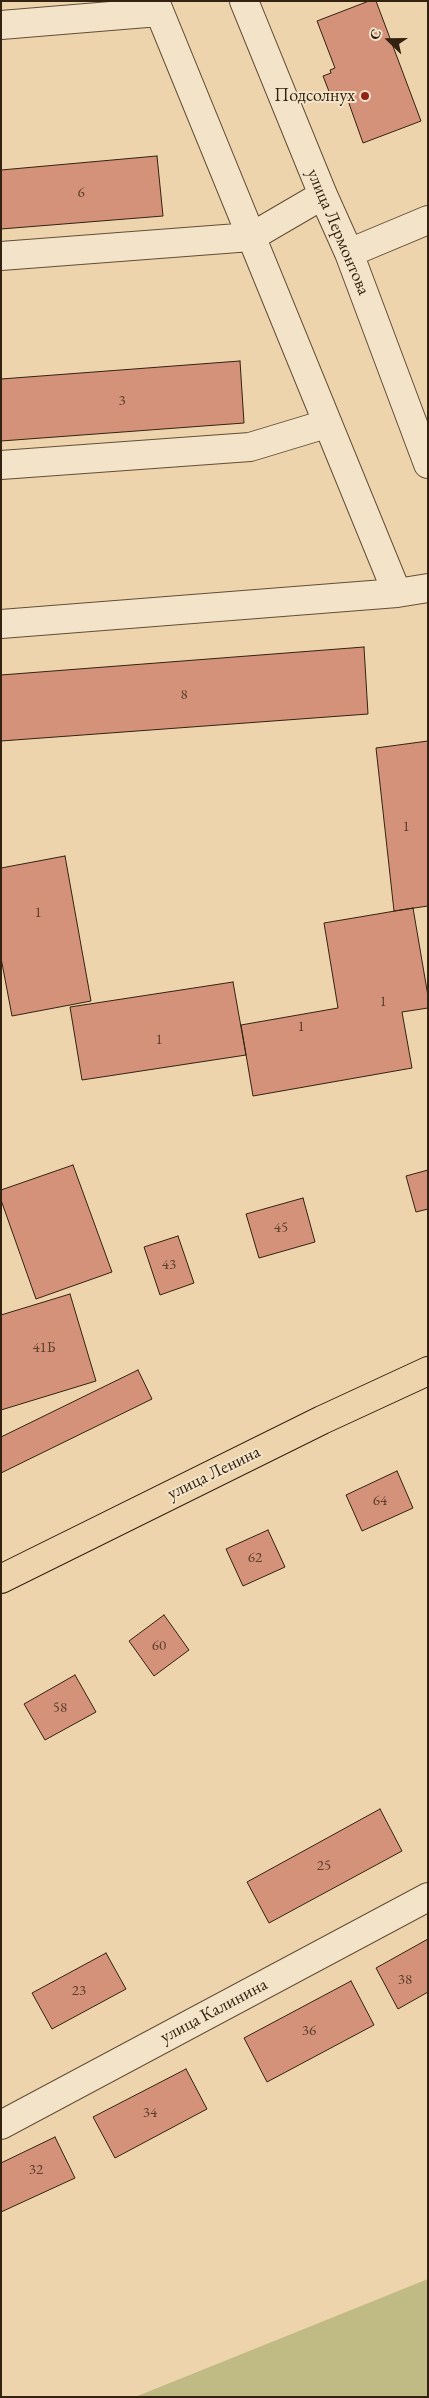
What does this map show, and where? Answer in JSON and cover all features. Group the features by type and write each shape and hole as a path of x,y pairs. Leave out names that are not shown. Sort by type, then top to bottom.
{"main road":[{"name":"улица Ленина","path":"1,1579 322,1420 428,1371"}],"street":[{"name":"улица Лермонтова","path":"244,1 322,195 349,253 428,464"},
{"path":"1,25 157,7 326,424 397,593"},
{"path":"1,256 251,238 322,195"},
{"path":"349,253 428,220"},
{"path":"1,465 250,448 326,424"},
{"path":"1,624 397,593 428,588"},
{"name":"улица Калинина","path":"1,2125 428,1897"}],"shaded area":[{"path":"428,2279 428,2397 135,2397"}],"building":[{"path":"369,1 376,1 421,121 363,143 346,95 340,97 337,91 330,94 323,76 331,73 330,70 335,68 317,21"},
{"path":"157,156 163,216 1,229 1,170"},
{"path":"240,361 244,423 1,441 1,379"},
{"path":"364,647 368,714 1,741 1,675"},
{"path":"428,741 428,906 394,911 376,748"},
{"path":"65,856 91,1001 12,1016 1,958 1,868"},
{"path":"413,908 428,996 428,1008 402,1012 412,1068 253,1096 241,1025 338,1008 324,923"},
{"path":"233,982 246,1055 82,1080 70,1007"},
{"path":"73,1165 112,1272 36,1299 1,1200 1,1190"},
{"path":"428,1170 428,1209 416,1212 406,1176"},
{"path":"303,1198 315,1242 259,1258 246,1214"},
{"path":"178,1236 194,1283 160,1295 144,1247"},
{"path":"70,1294 96,1381 1,1410 1,1315"},
{"path":"138,1370 152,1399 1,1473 1,1437"},
{"path":"397,1471 413,1508 362,1531 346,1495"},
{"path":"268,1530 285,1567 243,1586 226,1549"},
{"path":"164,1615 189,1650 154,1676 129,1641"},
{"path":"75,1675 96,1712 45,1740 24,1704"},
{"path":"380,1809 402,1851 269,1923 247,1882"},
{"path":"428,1939 428,1992 398,2009 376,1968"},
{"path":"106,1953 126,1989 52,2029 32,1993"},
{"path":"351,1981 374,2025 267,2082 244,2038"},
{"path":"186,2069 207,2109 115,2158 93,2117"},
{"path":"55,2137 75,2178 1,2212 1,2163"}],"place":[{"name":"Подсолнух","path":"365,96"}]}
